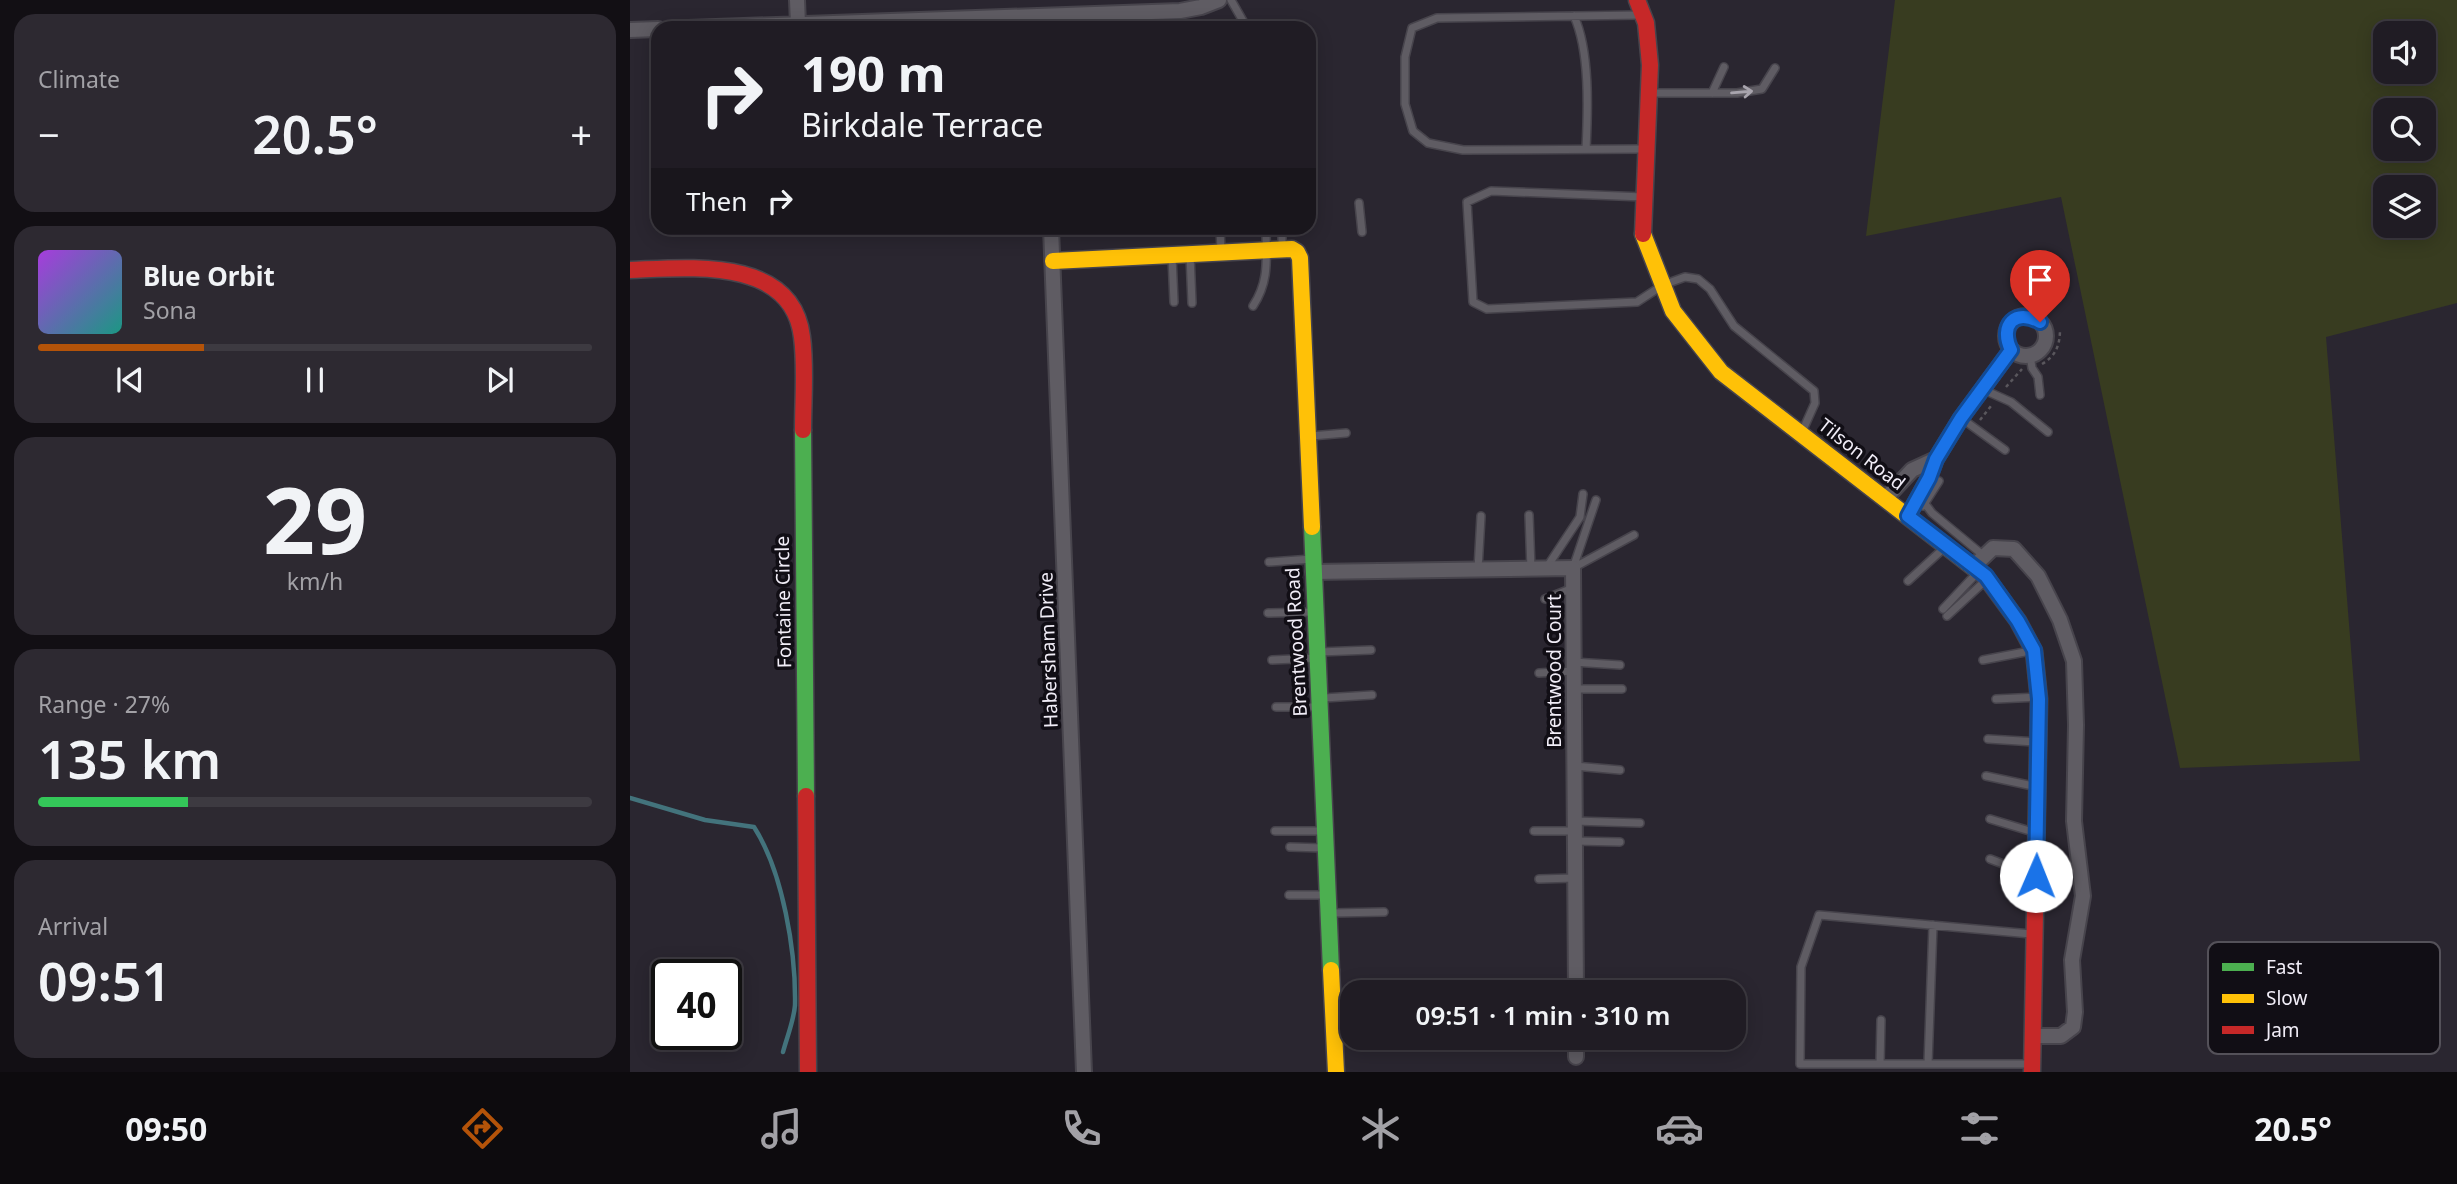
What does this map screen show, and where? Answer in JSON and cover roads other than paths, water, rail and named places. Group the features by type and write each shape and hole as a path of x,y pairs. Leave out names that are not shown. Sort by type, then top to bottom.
{"street":[{"path":"797,0 798,21"},
{"path":"1055,21 1180,11 1202,7 1219,0"},
{"name":"Tilson Road","path":"1640,7 1646,23 1650,65 1643,234 1673,311 1721,372 1946,546 1981,568 2018,621 2034,650 2039,697 2032,1068"},
{"path":"630,30 651,29"},
{"name":"Habersham Drive","path":"1051,235 1084,1072"},
{"name":"Brentwood Road","path":"1268,250 1292,249 1297,252 1301,267 1336,1072"},
{"path":"1053,261 1268,250"},
{"name":"Fontaine Circle","path":"630,270 689,268 751,275 772,286 789,302 797,317 802,337 808,1072"},
{"path":"2029,316 2040,322 2046,333 2044,345 2035,354 2022,356 2011,350 2006,339 2008,327 2017,318 2029,316"},
{"path":"1908,516 1936,459 1961,418 2011,350"},
{"path":"1885,499 1912,470 1936,459"},
{"path":"1981,568 1993,548 2014,549 2038,576 2060,620 2074,661 2074,821 2083,895 2072,960 2075,1012 2073,1027 2061,1036 2033,1035"},
{"name":"Brentwood Court","path":"1313,565 1573,568 1576,980"},
{"path":"1576,1050 1576,1057"}],"lane":[{"path":"1231,0 1243,21"},
{"path":"1640,7 1574,16 1437,18 1412,28 1405,57 1405,104 1413,131 1429,143 1463,150 1647,149"},
{"path":"1574,16 1582,34 1588,115 1586,149"},
{"path":"1712,93 1724,67"},
{"path":"1649,93 1712,93 1762,89 1774,68"},
{"path":"1467,202 1491,191 1644,197"},
{"path":"1460,196 1467,202 1473,302 1487,309 1637,302 1663,285 1685,277 1698,279 1710,289 1734,326 1814,391 1815,403 1801,434"},
{"path":"1359,203 1362,232"},
{"path":"1220,235 1221,252"},
{"path":"1253,306 1262,291 1268,250 1267,235"},
{"path":"1268,250 1278,235"},
{"path":"1171,254 1174,302"},
{"path":"1189,254 1192,303"},
{"path":"2030,355 2032,368 2038,377 2040,395"},
{"path":"1982,389 2011,402 2048,432"},
{"path":"1961,418 2005,450"},
{"path":"1308,436 1346,433"},
{"path":"1908,516 1926,505 1939,481"},
{"path":"1538,569 1580,517 1583,494"},
{"path":"1573,568 1596,500"},
{"path":"1926,505 1932,513 1973,545 1981,568"},
{"path":"1529,515 1538,569"},
{"path":"1478,569 1481,516"},
{"path":"1573,568 1634,536"},
{"path":"1908,580 1946,546"},
{"path":"1269,562 1313,565"},
{"path":"1981,568 1945,613 1981,568"},
{"path":"1545,599 1573,588"},
{"path":"1268,613 1315,612"},
{"path":"1272,660 1371,650"},
{"path":"1983,660 2034,650"},
{"path":"1539,673 1574,666 1620,665"},
{"path":"1574,689 1622,689"},
{"path":"1276,707 1372,695"},
{"path":"1996,699 2039,697"},
{"path":"1988,739 2038,742"},
{"path":"1574,766 1620,770"},
{"path":"1986,776 2038,787"},
{"path":"1990,819 2037,833"},
{"path":"1534,831 1574,831 1640,824"},
{"path":"1275,831 1327,831"},
{"path":"1574,831 1620,842"},
{"path":"1290,847 1328,848"},
{"path":"1990,859 2036,876"},
{"path":"1539,879 1575,878"},
{"path":"1289,895 1330,895"},
{"path":"1330,913 1384,912"},
{"path":"2032,1068 1928,1064 1800,1064 1801,967 1819,915 2035,934"},
{"path":"1928,1064 1933,925"},
{"path":"1880,1064 1881,1020"}],"waterway":[{"path":"630,798 705,820 754,827 773,866 790,937 795,1005 783,1052"}]}
